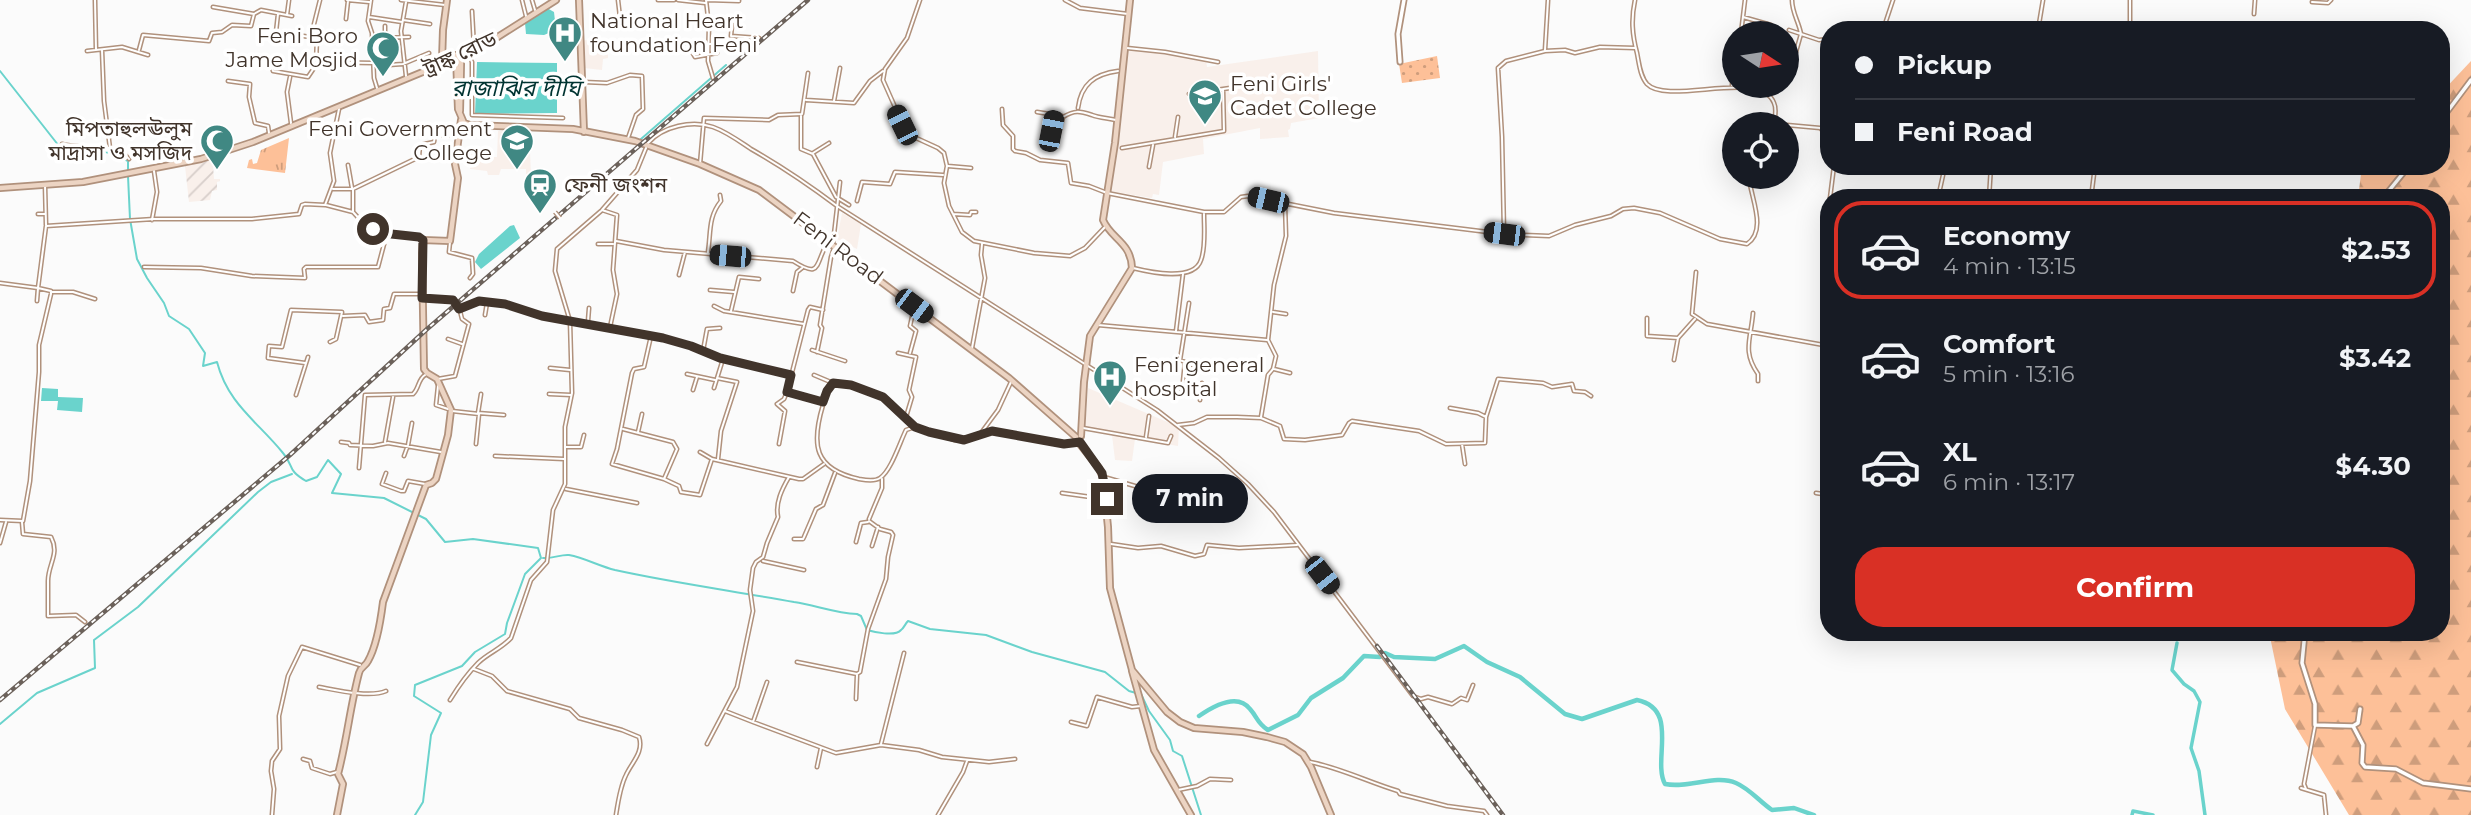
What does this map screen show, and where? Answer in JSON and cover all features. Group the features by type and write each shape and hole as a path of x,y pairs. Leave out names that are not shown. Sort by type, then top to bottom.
{"main road":[{"name":"ট্রাঙ্ক রোড","path":"162,168 270,134 458,56 553,0"},
{"name":"ট্রাঙ্ক রোড","path":"0,188 83,182 122,176 236,149 443,60 467,53 503,34 553,0"},
{"path":"579,0 584,131"},
{"path":"1078,440 1082,428 1090,337 1132,268 1126,247 1103,220 1130,0"},
{"path":"443,60 443,28 448,2"},
{"path":"338,815 343,784 338,772 361,666 369,661 383,603 426,485 432,484 436,479 448,435 450,410 438,380 427,373 423,358 423,240 450,241 458,178 455,164 461,120 458,56"},
{"path":"461,120 470,125 530,126 584,131 628,139 646,147"},
{"path":"584,131 646,147 753,189 832,244 914,307 1011,382 1078,440 1101,472 1106,499 1110,589 1154,750 1191,815"},
{"name":"Feni Road","path":"646,147 700,164 759,190 972,349 1023,389 1078,440 1102,473 1106,486 1112,589 1132,670"},
{"path":"1132,670 1167,712 1180,722 1194,728 1243,732 1285,742 1303,754 1309,762 1331,815"}],"street":[{"path":"95,0 96,51"},
{"path":"287,15 289,0"},
{"path":"311,37 320,0"},
{"path":"346,19 348,0 371,1 368,17 377,88"},
{"path":"401,0 448,2"},
{"path":"522,0 527,17"},
{"path":"532,0 535,11"},
{"path":"618,0 620,17"},
{"path":"658,0 739,1"},
{"path":"804,100 855,102 870,81 884,70 907,38 920,0"},
{"path":"1065,0 1080,8 1129,14"},
{"path":"1400,62 1398,34 1404,0"},
{"path":"1545,51 1548,0"},
{"path":"1635,0 1632,23 1641,74 1648,85 1664,92 1722,87"},
{"path":"1742,21 1745,0"},
{"path":"1792,0 1793,13 1801,34 1799,41"},
{"path":"1885,21 1892,0"},
{"path":"2040,21 2043,0"},
{"path":"2130,0 2130,21"},
{"path":"2254,14 2255,0"},
{"path":"2312,2 2328,3 2331,0"},
{"path":"406,76 401,37 407,1"},
{"path":"706,1 708,56 713,78"},
{"path":"213,7 254,14 261,10 292,16"},
{"path":"472,11 474,47"},
{"path":"139,51 142,35 209,41 212,33 222,32 232,25 251,26 254,14"},
{"path":"272,68 273,71 291,76 309,76 316,63 317,38 276,32 278,14"},
{"path":"368,17 430,23"},
{"path":"1742,17 1756,21"},
{"path":"709,26 732,25 731,36 759,38"},
{"path":"385,26 385,37"},
{"path":"1801,34 1820,40"},
{"path":"372,38 409,37"},
{"path":"667,40 666,45 689,47 695,57 717,53"},
{"path":"701,43 723,43"},
{"path":"87,51 122,47 148,55"},
{"path":"1504,234 1502,137 1497,71 1506,61 1545,51 1565,50 1570,53 1600,47 1636,48"},
{"path":"1126,48 1219,62"},
{"path":"102,50 110,148"},
{"path":"316,63 331,61 373,65 403,64 429,53"},
{"path":"467,53 472,62 474,116 563,118"},
{"path":"834,102 840,68"},
{"path":"884,70 883,80 902,125 914,137 941,150 947,166 944,175 951,214 965,236 1034,253 1070,256 1085,248 1106,226"},
{"path":"1078,110 1082,90 1101,74 1118,71"},
{"path":"808,73 801,114 801,149 812,154 838,198 849,205"},
{"path":"583,82 607,83 630,75 642,76 643,109 636,115 628,139"},
{"path":"291,76 287,92 292,124"},
{"path":"2450,108 2471,80"},
{"path":"228,81 250,84 249,97 255,123 268,126 270,134"},
{"path":"1122,148 1225,130 1223,89"},
{"path":"1189,94 1230,89"},
{"path":"325,205 334,181 330,153 340,104"},
{"path":"1002,109 1003,125 1013,136 1013,149 1040,160 1068,163 1071,183 1107,193 1204,212 1228,211 1244,196 1334,213 1504,234 1549,236 1575,225 1611,216 1623,209 1634,208 1660,213 1720,239 1746,244 1754,236 1757,209 1752,189"},
{"path":"1037,112 1063,116 1078,110 1117,121"},
{"path":"700,164 704,118 769,121 778,115 801,114"},
{"path":"1047,147 1054,116"},
{"path":"1056,145 1063,116"},
{"path":"1174,138 1178,117"},
{"path":"450,700 473,668 510,638 531,580 547,562 551,519 564,489 565,427 572,395 570,321 555,271 556,253 561,245 602,210 637,170 646,147 655,136 682,125 703,125 721,131 773,161 837,206 1178,425 1248,484 1282,521 1415,698 1428,697 1452,704 1461,698 1467,699 1473,685"},
{"path":"1799,126 1820,128"},
{"path":"331,189 353,189 419,157 420,145 434,142 435,135 458,135"},
{"path":"812,154 829,143"},
{"path":"62,144 110,148 124,153 129,159"},
{"path":"1149,167 1154,144"},
{"path":"348,165 353,189 353,212"},
{"path":"947,166 971,168"},
{"path":"152,220 157,192 154,170"},
{"path":"857,201 862,182 890,184 895,172 944,175"},
{"path":"2390,189 2401,175"},
{"path":"817,352 840,182"},
{"path":"37,301 46,226 45,185"},
{"path":"708,253 713,209 721,201 720,195"},
{"path":"46,226 152,220 269,218 299,214 305,204 325,205 353,212 365,225 387,233 419,237 423,240"},
{"path":"1261,418 1268,375 1273,369 1276,354 1268,340 1274,285 1286,236 1285,204"},
{"path":"602,210 617,214 613,270 617,294 610,327"},
{"path":"555,212 560,218"},
{"path":"951,214 970,215 971,212 976,212"},
{"path":"1132,268 1161,273 1193,270 1202,259 1204,212"},
{"path":"38,214 46,214"},
{"path":"144,267 201,268 252,276 305,278 306,267 378,267 387,233"},
{"path":"450,241 449,252 472,258 473,274 470,278"},
{"path":"972,349 985,278 981,255 983,242"},
{"path":"598,244 614,243 793,261 807,270 814,270 832,244"},
{"path":"679,275 685,251"},
{"path":"793,290 797,272 803,267"},
{"path":"1176,332 1183,272"},
{"path":"1696,272 1692,314 1706,324 1820,344"},
{"path":"731,312 740,276 759,279"},
{"path":"0,283 73,292 95,299"},
{"path":"710,290 735,292"},
{"path":"51,291 39,345 30,481 22,523 23,534 51,537 55,544 48,581 48,616 76,615 85,622"},
{"path":"341,316 365,316 369,322 380,322 383,320 384,309 390,308 394,294 453,300 462,319 469,324 455,376 438,380 436,405 450,410 504,415"},
{"path":"459,309 479,301 505,304 534,314 652,335 723,358 791,375"},
{"path":"485,314 487,302"},
{"path":"1189,303 1180,360 1185,362 1182,391 1201,395"},
{"path":"714,306 731,312 806,324"},
{"path":"909,354 916,331 910,326 914,307"},
{"path":"588,322 589,308"},
{"path":"779,444 785,411 777,404 785,399 809,308 823,310"},
{"path":"308,357 307,364 268,358 269,346 282,346 291,310 342,312 336,339 330,342"},
{"path":"1272,312 1286,314"},
{"path":"1753,313 1748,357 1758,374 1758,380"},
{"path":"1647,318 1647,336 1678,338"},
{"path":"1674,360 1678,338 1696,318"},
{"path":"1096,325 1268,340"},
{"path":"703,352 708,329 720,328"},
{"path":"652,335 644,367 634,369 632,373 622,429 612,464 664,479 679,486 685,494 701,495 712,459"},
{"path":"448,339 463,344"},
{"path":"812,350 845,361"},
{"path":"898,353 916,356 909,390 912,397 906,418"},
{"path":"714,388 723,358"},
{"path":"296,395 304,363"},
{"path":"550,368 571,371"},
{"path":"1185,368 1205,369"},
{"path":"1273,369 1290,373"},
{"path":"359,468 365,395 413,394 427,373"},
{"path":"687,374 737,382 722,431 718,460"},
{"path":"814,375 833,383 873,392 887,400 915,427"},
{"path":"693,390 697,376"},
{"path":"1178,425 1194,423 1208,417 1261,418 1280,426 1286,439 1305,440 1342,435 1352,421 1419,431 1446,444 1485,443 1486,417 1498,379 1554,386 1572,384 1574,390 1591,396"},
{"path":"980,434 998,410 1011,382"},
{"path":"833,383 823,402 815,436 819,453 835,472 868,481 881,478"},
{"path":"1200,400 1202,383"},
{"path":"385,444 393,401 391,388"},
{"path":"787,392 823,402"},
{"path":"476,444 481,394"},
{"path":"549,394 572,395"},
{"path":"1450,408 1486,417"},
{"path":"638,433 642,414"},
{"path":"1146,439 1149,416"},
{"path":"404,456 412,423"},
{"path":"869,521 882,488 881,478 907,428 915,427 955,440 969,440 992,431 1064,444 1078,440"},
{"path":"1082,428 1168,443 1171,436"},
{"path":"622,429 673,442 677,449 664,479"},
{"path":"565,447 581,447 583,435"},
{"path":"341,442 350,445 408,445 442,452"},
{"path":"1462,443 1465,464"},
{"path":"700,452 712,459 803,479 825,463"},
{"path":"495,456 565,459"},
{"path":"793,539 804,537 816,509 823,505 835,472"},
{"path":"386,473 382,484 401,491 405,490 408,481 426,485"},
{"path":"1102,473 1106,479 1159,493 1159,502"},
{"path":"762,560 778,517 780,495 789,477"},
{"path":"564,489 637,503"},
{"path":"1816,493 1820,494"},
{"path":"1062,494 1106,499"},
{"path":"0,520 22,523"},
{"path":"0,543 7,521"},
{"path":"856,542 861,523 869,521 893,535 886,579 868,629 862,666 857,674 856,699"},
{"path":"872,547 878,527"},
{"path":"1110,544 1138,548 1167,547 1195,556 1204,554 1207,545 1238,548 1298,545"},
{"path":"707,744 731,700 740,674 753,611 750,590 756,562 762,560 804,570"},
{"path":"2304,641 2302,663 2315,704 2315,725 2304,784 2306,789"},
{"path":"272,815 274,789 271,771 272,761 280,749 279,716 288,676 302,647 361,666"},
{"path":"881,745 904,653"},
{"path":"797,662 857,674"},
{"path":"473,668 492,676 507,691 570,709 579,718 639,737 641,743 638,754 626,774 615,815"},
{"path":"752,722 767,682"},
{"path":"319,687 380,694 386,691"},
{"path":"1071,722 1087,726 1097,697 1142,706"},
{"path":"2315,725 2353,726 2358,723 2360,709"},
{"path":"724,711 794,735 836,753 881,745 967,760 989,762 1015,759"},
{"path":"2353,726 2363,745 2362,763 2365,767 2396,769 2418,781 2471,789"},
{"path":"817,767 821,748"},
{"path":"303,759 310,761 312,768 330,774 338,772"},
{"path":"938,815 967,760"},
{"path":"1309,762 1347,771 1379,786 1398,790 1400,794 1447,806 1484,811 1488,815"},
{"path":"1176,790 1197,786 1210,779 1231,780"},
{"path":"2301,788 2325,795 2326,815"}],"shaded area":[{"path":"605,38 608,39 608,58 603,59 602,70 584,68 583,40 604,42"},
{"name":"Feni Girls' Cadet College","path":"1127,49 1206,60 1207,67 1318,51 1319,118 1291,123 1289,137 1260,139 1260,128 1203,139 1204,154 1163,162 1159,195 1153,194 1152,198 1109,191 1120,123"},
{"path":"529,128 531,175 526,174 526,169 501,169 499,175 488,175 487,171 470,169 472,149 483,148 482,157 497,157 498,131"},
{"path":"219,157 220,162 213,165 214,179 220,179 217,182 217,190 212,191 210,200 189,202 185,166"},
{"path":"842,213 861,224 857,249 837,239"},
{"name":"Feni general hospital","path":"1088,388 1179,427 1178,446 1135,439 1132,461 1115,460 1112,435 1085,430"}],"green space":[{"path":"1437,56 1440,78 1402,83 1399,64"},
{"path":"2471,61 2471,815 2349,815 2285,709 2271,641 2450,641 2450,189 2359,189 2361,175 2450,175 2450,83"},
{"path":"289,138 285,173 247,168 249,160 252,159 253,164 257,163 261,150"}],"water":[{"path":"547,8 554,12 556,30 544,35 526,34 525,23"},
{"name":"রাজাঝির দীঘি","path":"477,62 557,63 557,113 475,114"},
{"path":"514,225 520,238 481,269 475,262 479,254"},
{"path":"42,388 58,389 58,397 83,398 82,412 57,410 58,401 41,401"}],"waterway":[{"path":"641,139 726,65"},
{"path":"0,71 59,146 112,153 128,161 128,170"},
{"path":"128,176 130,219 137,259 147,278 164,303 169,316 189,329 205,353 203,366 217,362 236,401 283,453 296,474 306,481 317,477 328,460 341,474 332,493 384,498 426,519 445,542 473,539 538,548 541,558 525,574 505,634 475,652 462,666 415,685 414,696 441,713 431,735 423,802 415,815"},
{"path":"0,724 37,693 95,668 94,640 138,607 258,492 271,482 292,474"},
{"path":"543,558 569,555 637,575 857,614 861,616 867,630 879,633 898,632 908,621 930,629 986,635 1032,652 1105,672 1129,691 1136,693"},
{"path":"2177,643 2172,670 2194,691 2200,702 2191,748 2199,771 2205,815"},
{"path":"1199,716 1224,703 1238,702 1245,704 1268,730 1298,715 1311,698 1343,678 1364,656 1380,657 1385,653 1394,657 1435,659 1464,646 1487,662 1520,677 1565,714 1582,719 1637,700 1650,705 1658,714 1661,724 1661,762 1665,784 1728,781 1746,789 1772,810 1794,808 1814,815"},
{"path":"1141,694 1149,711 1170,740 1173,751 1182,756 1201,815"},
{"path":"2132,815 2133,811 2153,815"}],"railway":[{"path":"0,700 290,455 426,330 808,0"},
{"path":"1377,646 1503,815"}],"place":[{"name":"National Heart foundation Feni","path":"565,63"},
{"name":"Feni Boro Jame Mosjid","path":"383,78"},
{"name":"Feni Girls' Cadet College","path":"1205,126"},
{"name":"মিপতাহুলঊলুম মাদ্রাসা ও মসজিদ","path":"217,171"},
{"name":"Feni Government College","path":"517,171"},
{"name":"ফেনী জংশন","path":"540,215"},
{"name":"Feni general hospital","path":"1110,407"}],"route":[{"path":"373,229 423,240 422,298 453,300 459,309 479,301 505,304 542,316 588,322 663,338 720,358 791,375 787,392 823,402 833,383 851,385 883,397 915,427 955,440 969,440 986,431 992,431 1064,444 1080,442 1102,473 1107,499"}]}
